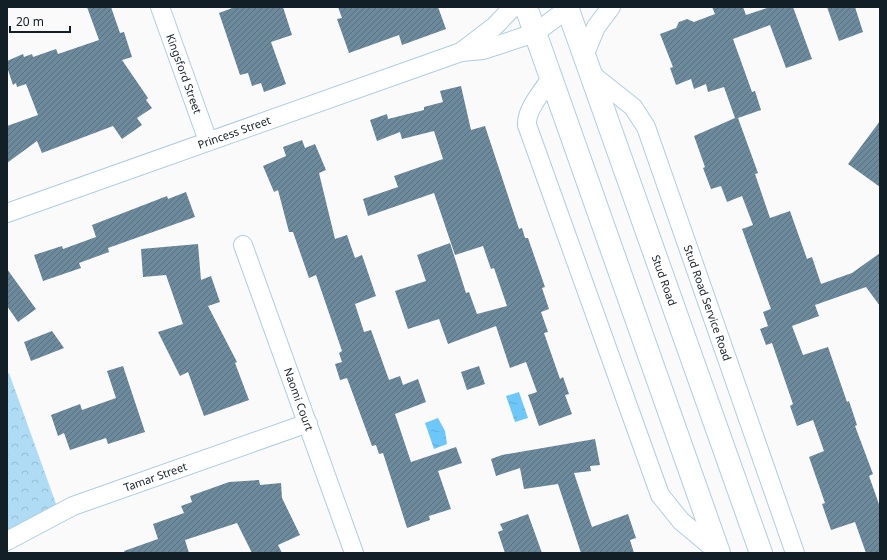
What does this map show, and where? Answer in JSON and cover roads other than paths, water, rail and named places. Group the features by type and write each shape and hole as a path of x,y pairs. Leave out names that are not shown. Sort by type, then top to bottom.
{"main road":[{"path":"526,7 642,341 718,552"},
{"name":"Stud Road","path":"568,7 761,553"}],"street":[{"name":"Kingsford Street","path":"160,7 208,141"},
{"name":"Princess Street","path":"461,52 495,26 513,7"},
{"name":"Princess Street","path":"7,213 461,52 483,50 535,33 568,7"},
{"path":"587,64 596,27 611,7"},
{"name":"Stud Road Service Road","path":"587,64 633,107 646,127 796,553"},
{"path":"551,78 529,114 527,125 660,495 681,522 718,552"},
{"name":"Naomi Court","path":"243,245 354,553"},
{"name":"Tamar Street","path":"7,541 73,506 308,423"}],"water":[{"path":"519,392 528,418 515,422 506,396"},
{"path":"438,418 445,431 447,444 434,449 425,423"}]}
